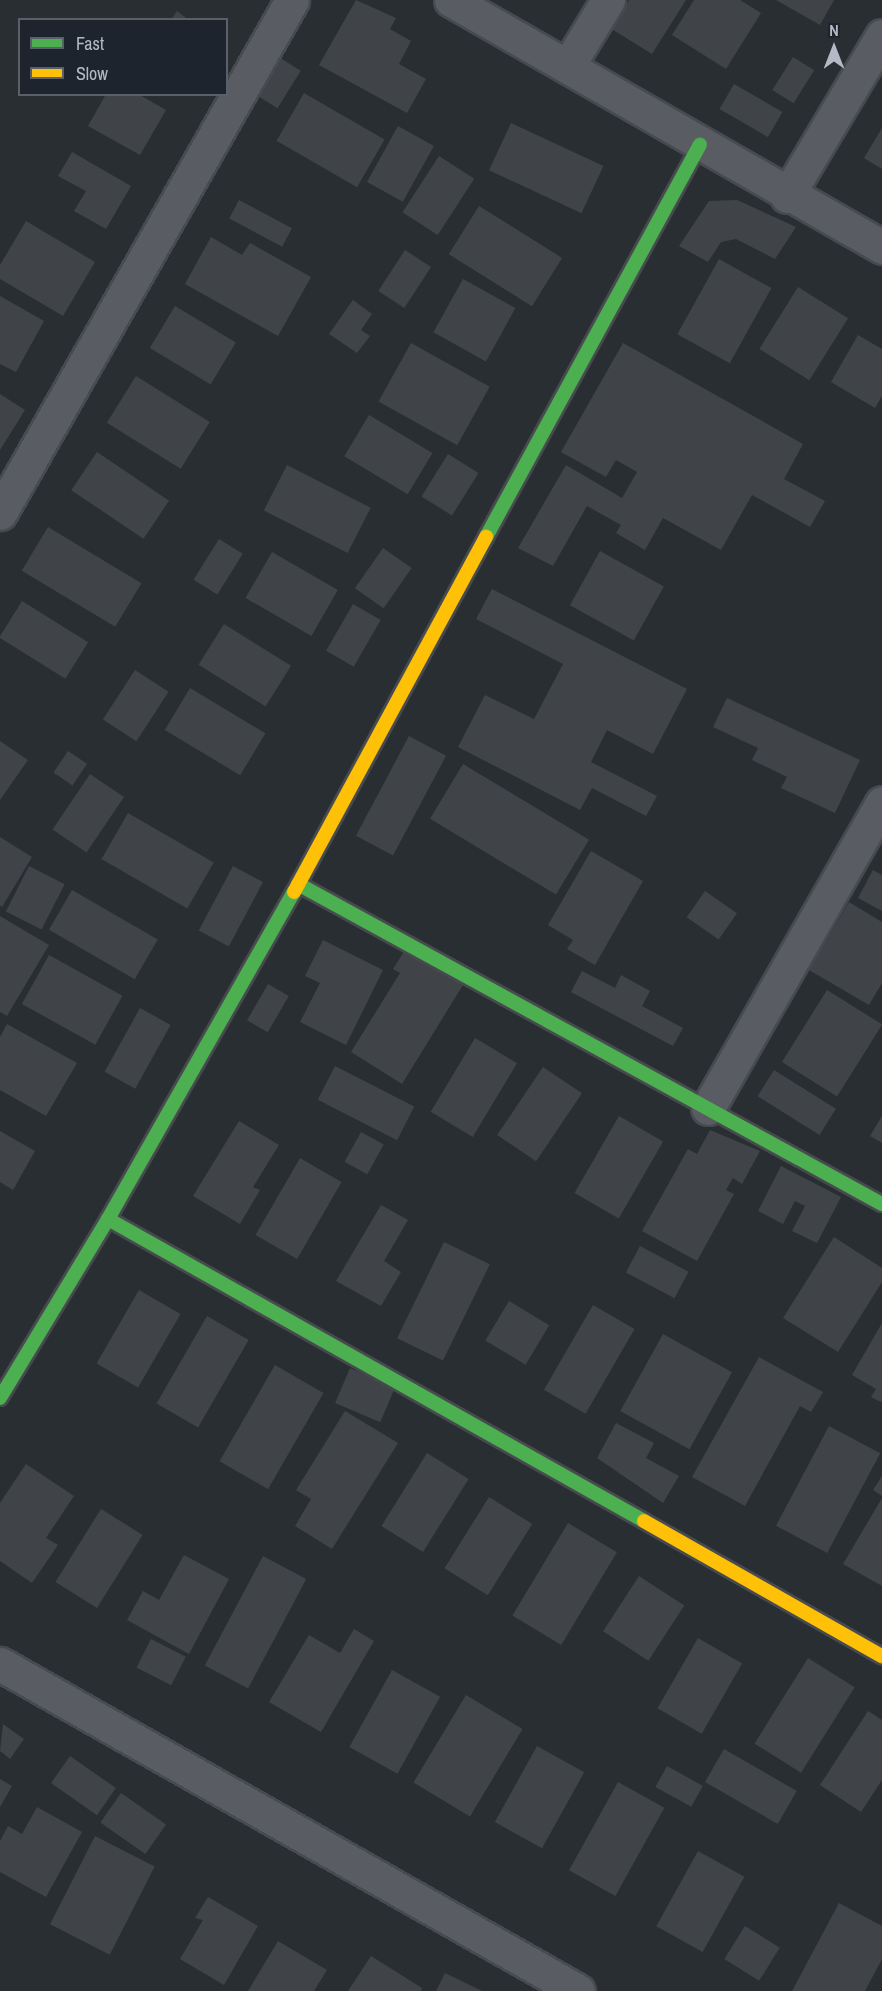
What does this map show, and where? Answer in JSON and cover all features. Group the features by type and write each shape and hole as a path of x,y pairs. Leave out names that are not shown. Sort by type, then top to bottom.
{"street":[{"path":"0,513 292,0"},
{"path":"451,0 569,64 787,196 882,247"},
{"path":"569,64 608,0"},
{"path":"787,196 882,36"},
{"path":"0,1398 108,1220 298,884 700,144"},
{"path":"708,1108 882,803"},
{"path":"298,884 882,1204"},
{"path":"108,1220 882,1656"},
{"path":"0,1664 578,1991"}],"building":[{"path":"356,0 396,18 390,29 411,41 399,64 426,79 407,113 319,65"},
{"path":"629,0 686,0 652,54 610,28"},
{"path":"694,0 740,0 761,13 726,69 672,35"},
{"path":"776,0 834,0 820,25"},
{"path":"177,11 186,18 172,18"},
{"path":"277,56 301,71 277,108 254,93"},
{"path":"793,57 814,70 794,103 772,90"},
{"path":"734,84 782,112 768,137 720,109"},
{"path":"304,93 385,139 357,187 276,141"},
{"path":"105,96 142,96 166,110 140,155 88,126"},
{"path":"511,123 603,166 581,213 489,170"},
{"path":"398,126 434,146 403,202 367,182"},
{"path":"882,128 882,169 864,158"},
{"path":"72,152 131,186 106,229 74,211 86,191 58,176"},
{"path":"439,156 474,179 438,235 403,212"},
{"path":"239,200 292,228 282,247 229,219"},
{"path":"737,200 796,227 775,259 736,239 721,242 708,262 679,246 709,201"},
{"path":"479,206 562,258 532,306 449,254"},
{"path":"26,221 95,262 63,316 0,279 0,265"},
{"path":"211,237 242,255 250,243 311,277 278,336 185,284"},
{"path":"405,250 431,267 404,308 378,291"},
{"path":"719,259 771,288 730,363 677,334"},
{"path":"463,279 515,308 486,361 433,332"},
{"path":"798,287 848,318 809,380 759,349"},
{"path":"0,296 44,321 16,372 0,364"},
{"path":"353,300 372,314 361,330 370,336 357,353 329,334"},
{"path":"175,306 236,343 211,385 150,348"},
{"path":"858,335 882,349 882,396 875,408 831,382"},
{"path":"411,343 490,387 457,445 379,402"},
{"path":"623,343 803,444 784,479 825,501 810,527 752,495 721,550 663,518 645,550 616,533 621,525 587,506 553,566 518,548 566,465 622,498 637,472 616,460 606,477 561,452"},
{"path":"136,376 210,422 181,469 107,423"},
{"path":"0,394 25,410 0,450"},
{"path":"369,415 432,453 408,494 344,456"},
{"path":"97,452 169,501 143,539 71,490"},
{"path":"448,454 479,473 452,515 422,496"},
{"path":"287,465 371,508 348,553 264,510"},
{"path":"48,527 141,583 115,627 22,571"},
{"path":"219,539 243,554 217,595 194,580"},
{"path":"383,548 412,568 384,608 355,588"},
{"path":"600,551 664,586 634,641 570,605"},
{"path":"272,552 338,590 311,636 246,598"},
{"path":"492,589 687,689 653,754 607,730 591,762 657,796 646,816 592,788 580,810 458,747 485,695 534,719 563,664 476,619"},
{"path":"22,601 88,642 65,679 0,638"},
{"path":"353,604 381,620 354,667 326,651"},
{"path":"224,624 291,666 266,707 199,665"},
{"path":"135,670 169,692 136,741 103,719"},
{"path":"190,688 265,733 240,775 165,730"},
{"path":"727,698 860,760 835,813 781,788 787,777 752,760 758,748 713,727"},
{"path":"409,736 446,756 393,855 356,836"},
{"path":"0,741 28,760 0,800"},
{"path":"68,751 87,764 73,785 53,773"},
{"path":"463,764 589,840 556,895 430,819"},
{"path":"90,774 124,797 87,852 53,830"},
{"path":"128,813 214,862 187,908 102,859"},
{"path":"0,837 32,857 2,907 0,905"},
{"path":"591,851 643,881 595,965 567,949 573,940 548,925"},
{"path":"29,866 65,884 41,930 6,911"},
{"path":"233,866 263,882 229,946 199,930"},
{"path":"873,870 882,875 882,911 858,898"},
{"path":"72,890 158,940 135,979 49,930"},
{"path":"705,891 737,913 719,940 687,917"},
{"path":"849,902 882,922 882,983 869,1005 809,970"},
{"path":"0,916 49,945 7,1016 0,1012"},
{"path":"323,940 383,970 346,1045 300,1022 320,983 305,976"},
{"path":"405,950 463,985 402,1084 351,1052 400,973 393,969"},
{"path":"49,955 122,996 95,1045 22,1004"},
{"path":"582,971 615,988 621,975 650,991 642,1006 683,1028 673,1046 571,992"},
{"path":"268,984 289,996 268,1032 247,1020"},
{"path":"827,990 882,1024 837,1097 782,1062"},
{"path":"140,1008 171,1025 135,1089 105,1072"},
{"path":"7,1024 77,1063 46,1116 0,1090 0,1037"},
{"path":"475,1038 517,1063 473,1137 431,1112"},
{"path":"335,1066 414,1106 397,1140 318,1100"},
{"path":"543,1067 582,1093 536,1161 497,1135"},
{"path":"774,1070 836,1109 819,1135 758,1096"},
{"path":"619,1116 663,1142 619,1219 574,1193"},
{"path":"882,1116 882,1143 870,1136"},
{"path":"239,1121 279,1145 253,1187 260,1190 240,1224 193,1196"},
{"path":"710,1130 760,1151 742,1184 733,1178 726,1190 734,1194 697,1261 642,1231 688,1149 697,1154"},
{"path":"0,1131 35,1151 13,1190 0,1182"},
{"path":"361,1132 384,1145 367,1174 345,1162"},
{"path":"300,1158 342,1182 297,1259 256,1235"},
{"path":"781,1166 841,1197 817,1243 792,1231 805,1206 795,1201 783,1224 758,1211"},
{"path":"381,1205 408,1220 384,1261 401,1272 381,1306 336,1281"},
{"path":"834,1237 882,1268 882,1282 838,1352 783,1318"},
{"path":"444,1242 490,1264 443,1361 397,1338"},
{"path":"640,1246 689,1272 674,1298 626,1272"},
{"path":"139,1290 181,1314 138,1388 96,1364"},
{"path":"509,1301 549,1325 526,1365 485,1340"},
{"path":"593,1305 635,1329 586,1414 544,1390"},
{"path":"207,1316 249,1340 198,1427 156,1403"},
{"path":"882,1323 881,1402 871,1397 876,1389 852,1375"},
{"path":"663,1334 732,1372 689,1449 620,1411"},
{"path":"759,1357 823,1392 811,1412 800,1406 745,1506 692,1477"},
{"path":"275,1365 323,1393 268,1489 220,1461"},
{"path":"350,1368 395,1387 380,1422 335,1403"},
{"path":"345,1411 398,1443 332,1549 295,1526 311,1499 296,1490"},
{"path":"616,1423 654,1443 646,1458 679,1476 663,1503 597,1458"},
{"path":"829,1426 880,1453 827,1553 776,1526"},
{"path":"427,1453 469,1479 423,1552 381,1526"},
{"path":"26,1464 74,1496 46,1538 58,1545 32,1583 0,1561 0,1503"},
{"path":"882,1476 882,1496 873,1490"},
{"path":"489,1497 532,1524 488,1595 444,1568"},
{"path":"882,1498 882,1586 843,1564"},
{"path":"101,1509 143,1535 97,1608 55,1582"},
{"path":"568,1523 617,1552 561,1645 512,1616"},
{"path":"184,1555 229,1579 189,1654 127,1620 143,1591 159,1600"},
{"path":"263,1556 306,1579 248,1688 205,1665"},
{"path":"639,1576 684,1605 648,1661 603,1631"},
{"path":"354,1629 374,1641 321,1732 269,1702 309,1635 340,1653"},
{"path":"698,1638 742,1664 702,1734 658,1708"},
{"path":"151,1639 186,1657 171,1685 136,1668"},
{"path":"808,1658 855,1687 801,1773 754,1744"},
{"path":"392,1670 440,1697 397,1774 349,1747"},
{"path":"466,1695 523,1729 470,1816 413,1782"},
{"path":"868,1711 882,1720 882,1780 861,1812 820,1785"},
{"path":"3,1724 24,1739 10,1759 0,1751"},
{"path":"537,1746 584,1772 542,1848 495,1822"},
{"path":"724,1749 797,1791 778,1824 705,1782"},
{"path":"70,1756 116,1788 97,1815 51,1783"},
{"path":"667,1766 703,1786 691,1807 655,1787"},
{"path":"0,1779 12,1786 0,1807"},
{"path":"618,1782 664,1808 615,1896 569,1870"},
{"path":"121,1793 166,1825 145,1854 100,1822"},
{"path":"37,1807 82,1832 46,1897 0,1872 0,1841 8,1826 22,1834"},
{"path":"95,1836 155,1866 110,1955 50,1924"},
{"path":"698,1851 744,1877 703,1952 656,1926"},
{"path":"208,1897 258,1926 224,1985 180,1959 203,1920 195,1918"},
{"path":"839,1903 882,1926 882,1959 865,1991 792,1991"},
{"path":"745,1926 780,1948 759,1981 724,1959"},
{"path":"278,1941 327,1970 314,1991 248,1991"},
{"path":"371,1956 422,1988 421,1991 348,1991"},
{"path":"445,1973 482,1991 436,1991"}],"traffic: fast":[{"path":"486,537 700,144"},
{"path":"298,884 882,1204"},
{"path":"0,1398 108,1219 294,892"},
{"path":"108,1219 644,1521"}],"traffic: slow":[{"path":"294,892 486,537"},
{"path":"644,1521 882,1656"}]}
